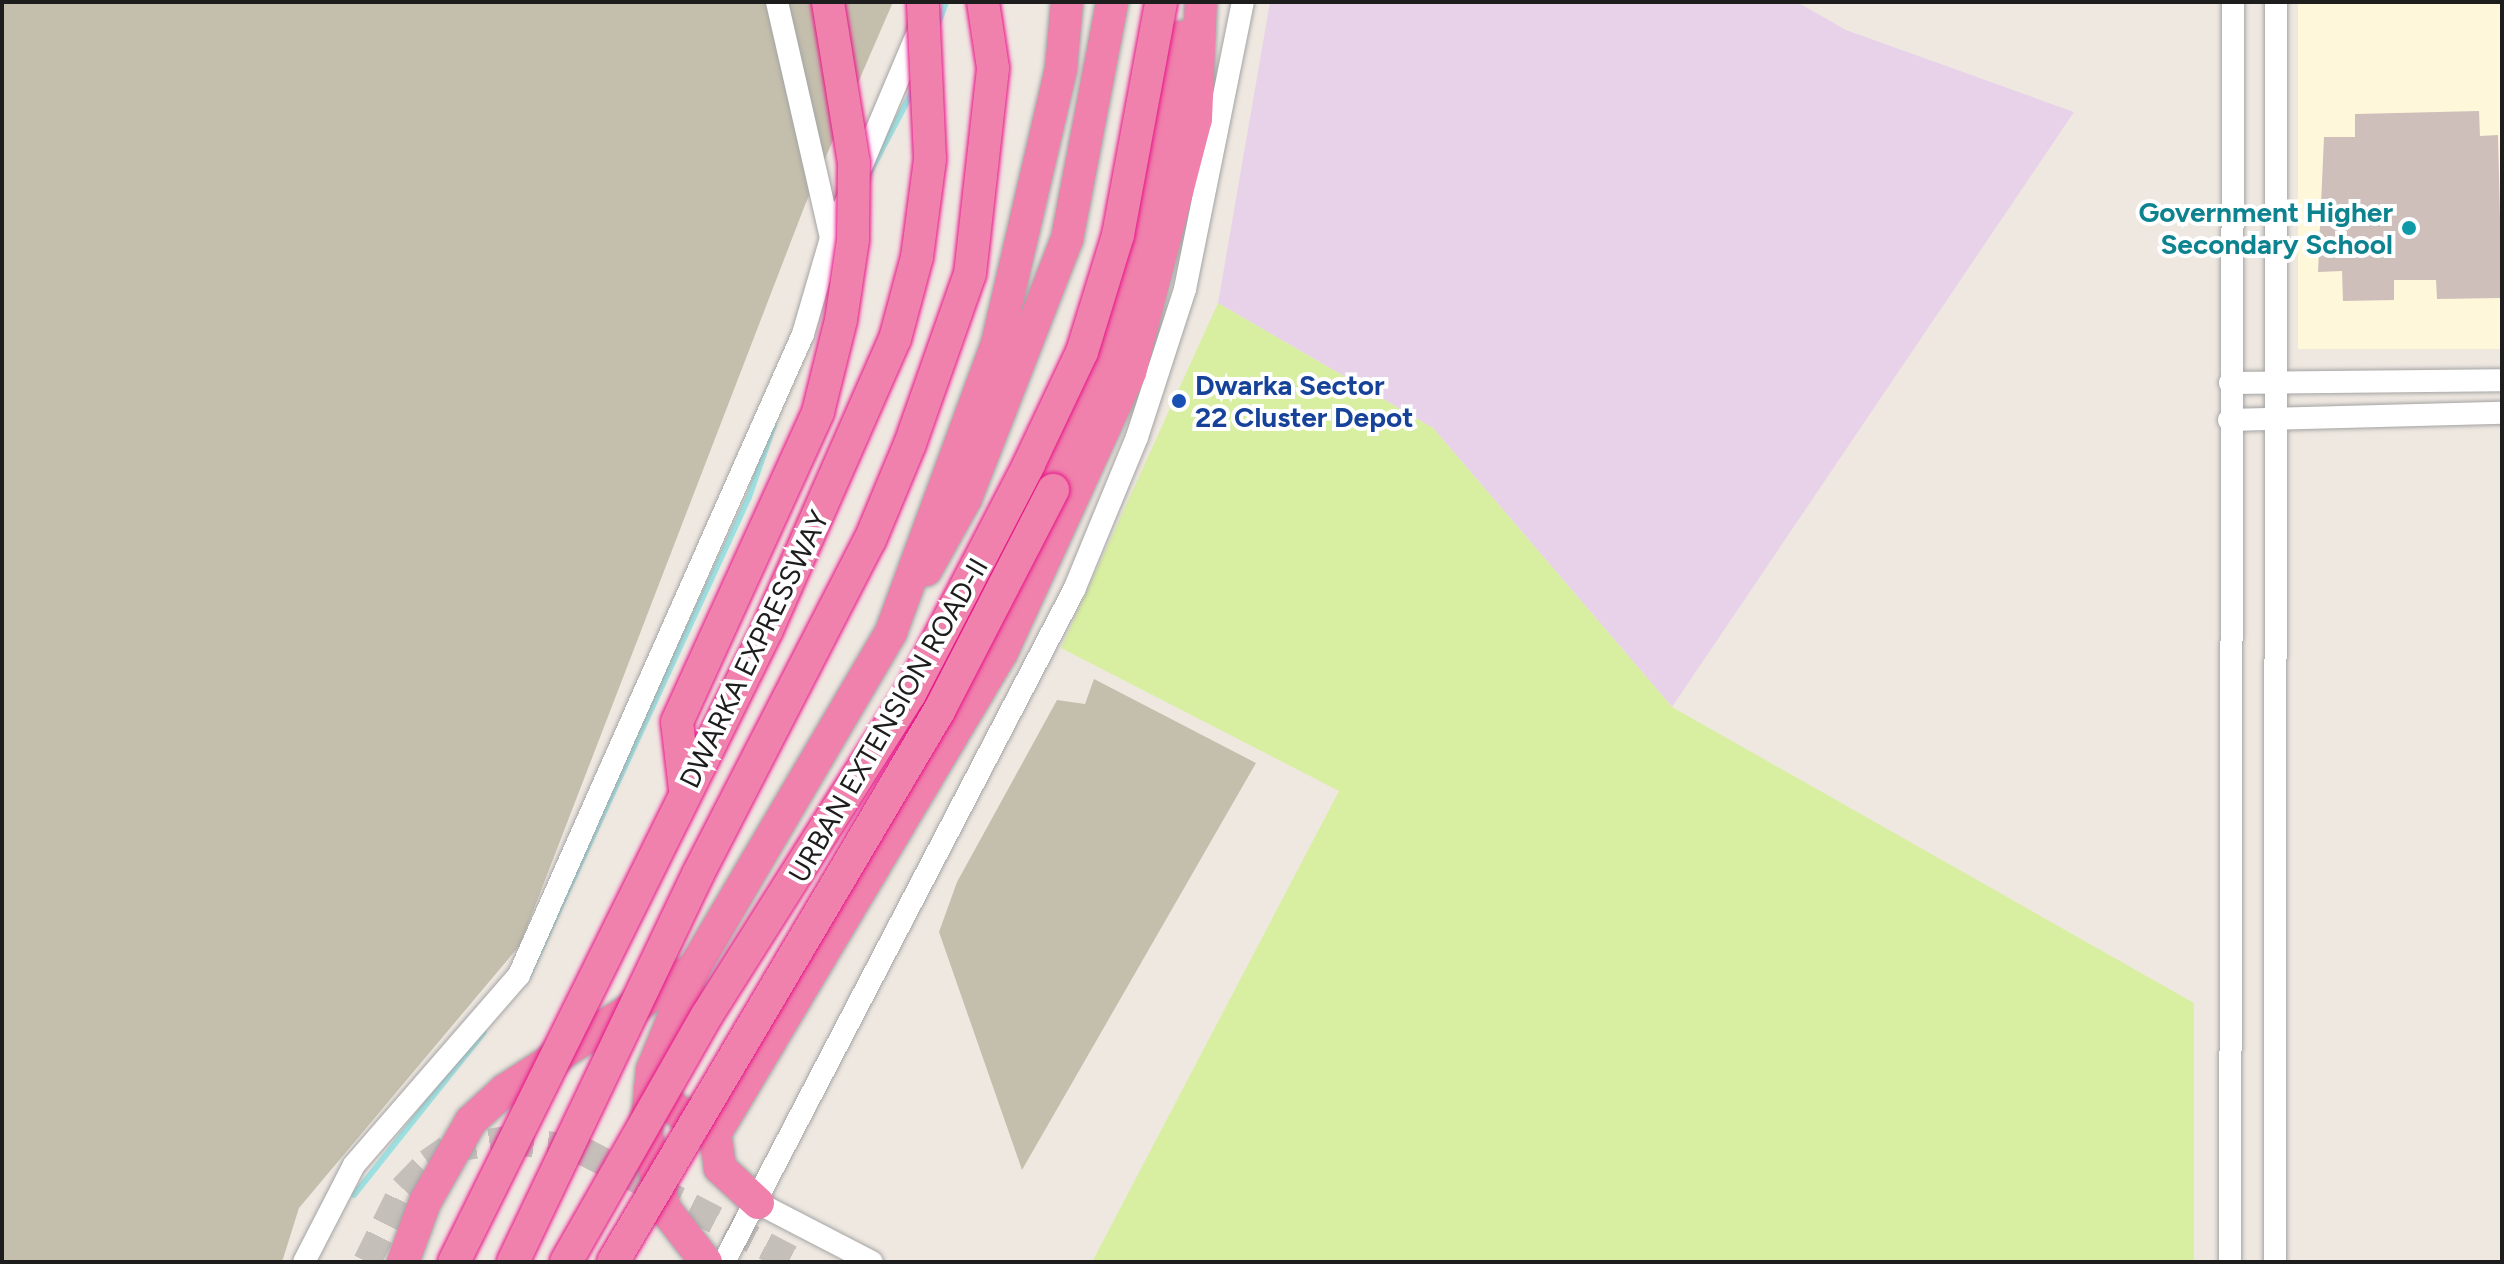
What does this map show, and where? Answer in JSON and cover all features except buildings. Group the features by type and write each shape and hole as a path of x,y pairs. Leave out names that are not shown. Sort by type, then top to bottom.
{"highway":[{"path":"685,790 677,722 818,412 841,320 853,240 854,163 828,2"},
{"name":"DWARKA EXPRESSWAY","path":"454,1262 819,519 895,339 917,257 930,159 923,2"},
{"name":"DWARKA EXPRESSWAY","path":"513,1262 698,874 870,540 910,444 970,274 993,68 983,2"},
{"path":"706,1262 653,1179 654,1092 694,968 891,632 997,344 1061,68 1067,2"},
{"name":"URBAN EXTENSION ROAD-II","path":"891,632 966,498 1067,239 1112,2"},
{"name":"URBAN EXTENSION ROAD-II","path":"566,1262 654,1092 910,694 1082,352 1118,235 1161,2"},
{"path":"613,1262 693,1118 939,711 1053,490 1118,327 1150,218 1187,2"},
{"path":"758,1203 720,1168 715,1134 724,1110 842,921 1002,652 1130,372 1196,119 1201,2"},
{"path":"403,1262 425,1202 471,1121 505,1090 694,968"},
{"path":"654,1092 693,1118 724,1110"}],"street":[{"path":"777,2 831,238"},
{"path":"304,1262 354,1165 519,975 803,334 831,238 931,2"},
{"path":"724,1262 758,1203 1074,590 1137,437 1185,289 1243,2"},
{"path":"2230,1262 2229,420 2233,2"},
{"path":"2275,1262 2276,2"},
{"path":"2230,383 2502,380"},
{"path":"2229,420 2502,413"},
{"path":"758,1203 872,1262"}],"shaded area":[{"path":"2,2 893,2 805,205 520,945 299,1208 282,1262 2,1262"},
{"path":"1270,2 1797,2 1846,30 2074,112 1672,707 1433,428 1218,303"},
{"path":"2298,2 2502,2 2502,349 2298,349"},
{"path":"1094,679 1256,763 1022,1170 939,932 957,882 1057,700 1085,704"}],"green space":[{"path":"1218,303 1433,428 1672,707 2194,1003 2194,1262 1092,1262 1339,791 1061,648"}],"waterway":[{"path":"937,27 946,2"},
{"path":"870,172 913,90"},
{"path":"528,977 749,497 774,425"},
{"path":"354,1195 484,1032"}],"tunnel":[{"path":"367,1262 403,1189 428,1163 448,1149 506,1140 579,1149 796,1262"}],"place":[{"name":"Government Higher Secondary School","path":"2409,228"},
{"name":"Dwarka Sector 22 Cluster Depot","path":"1179,401"}]}
